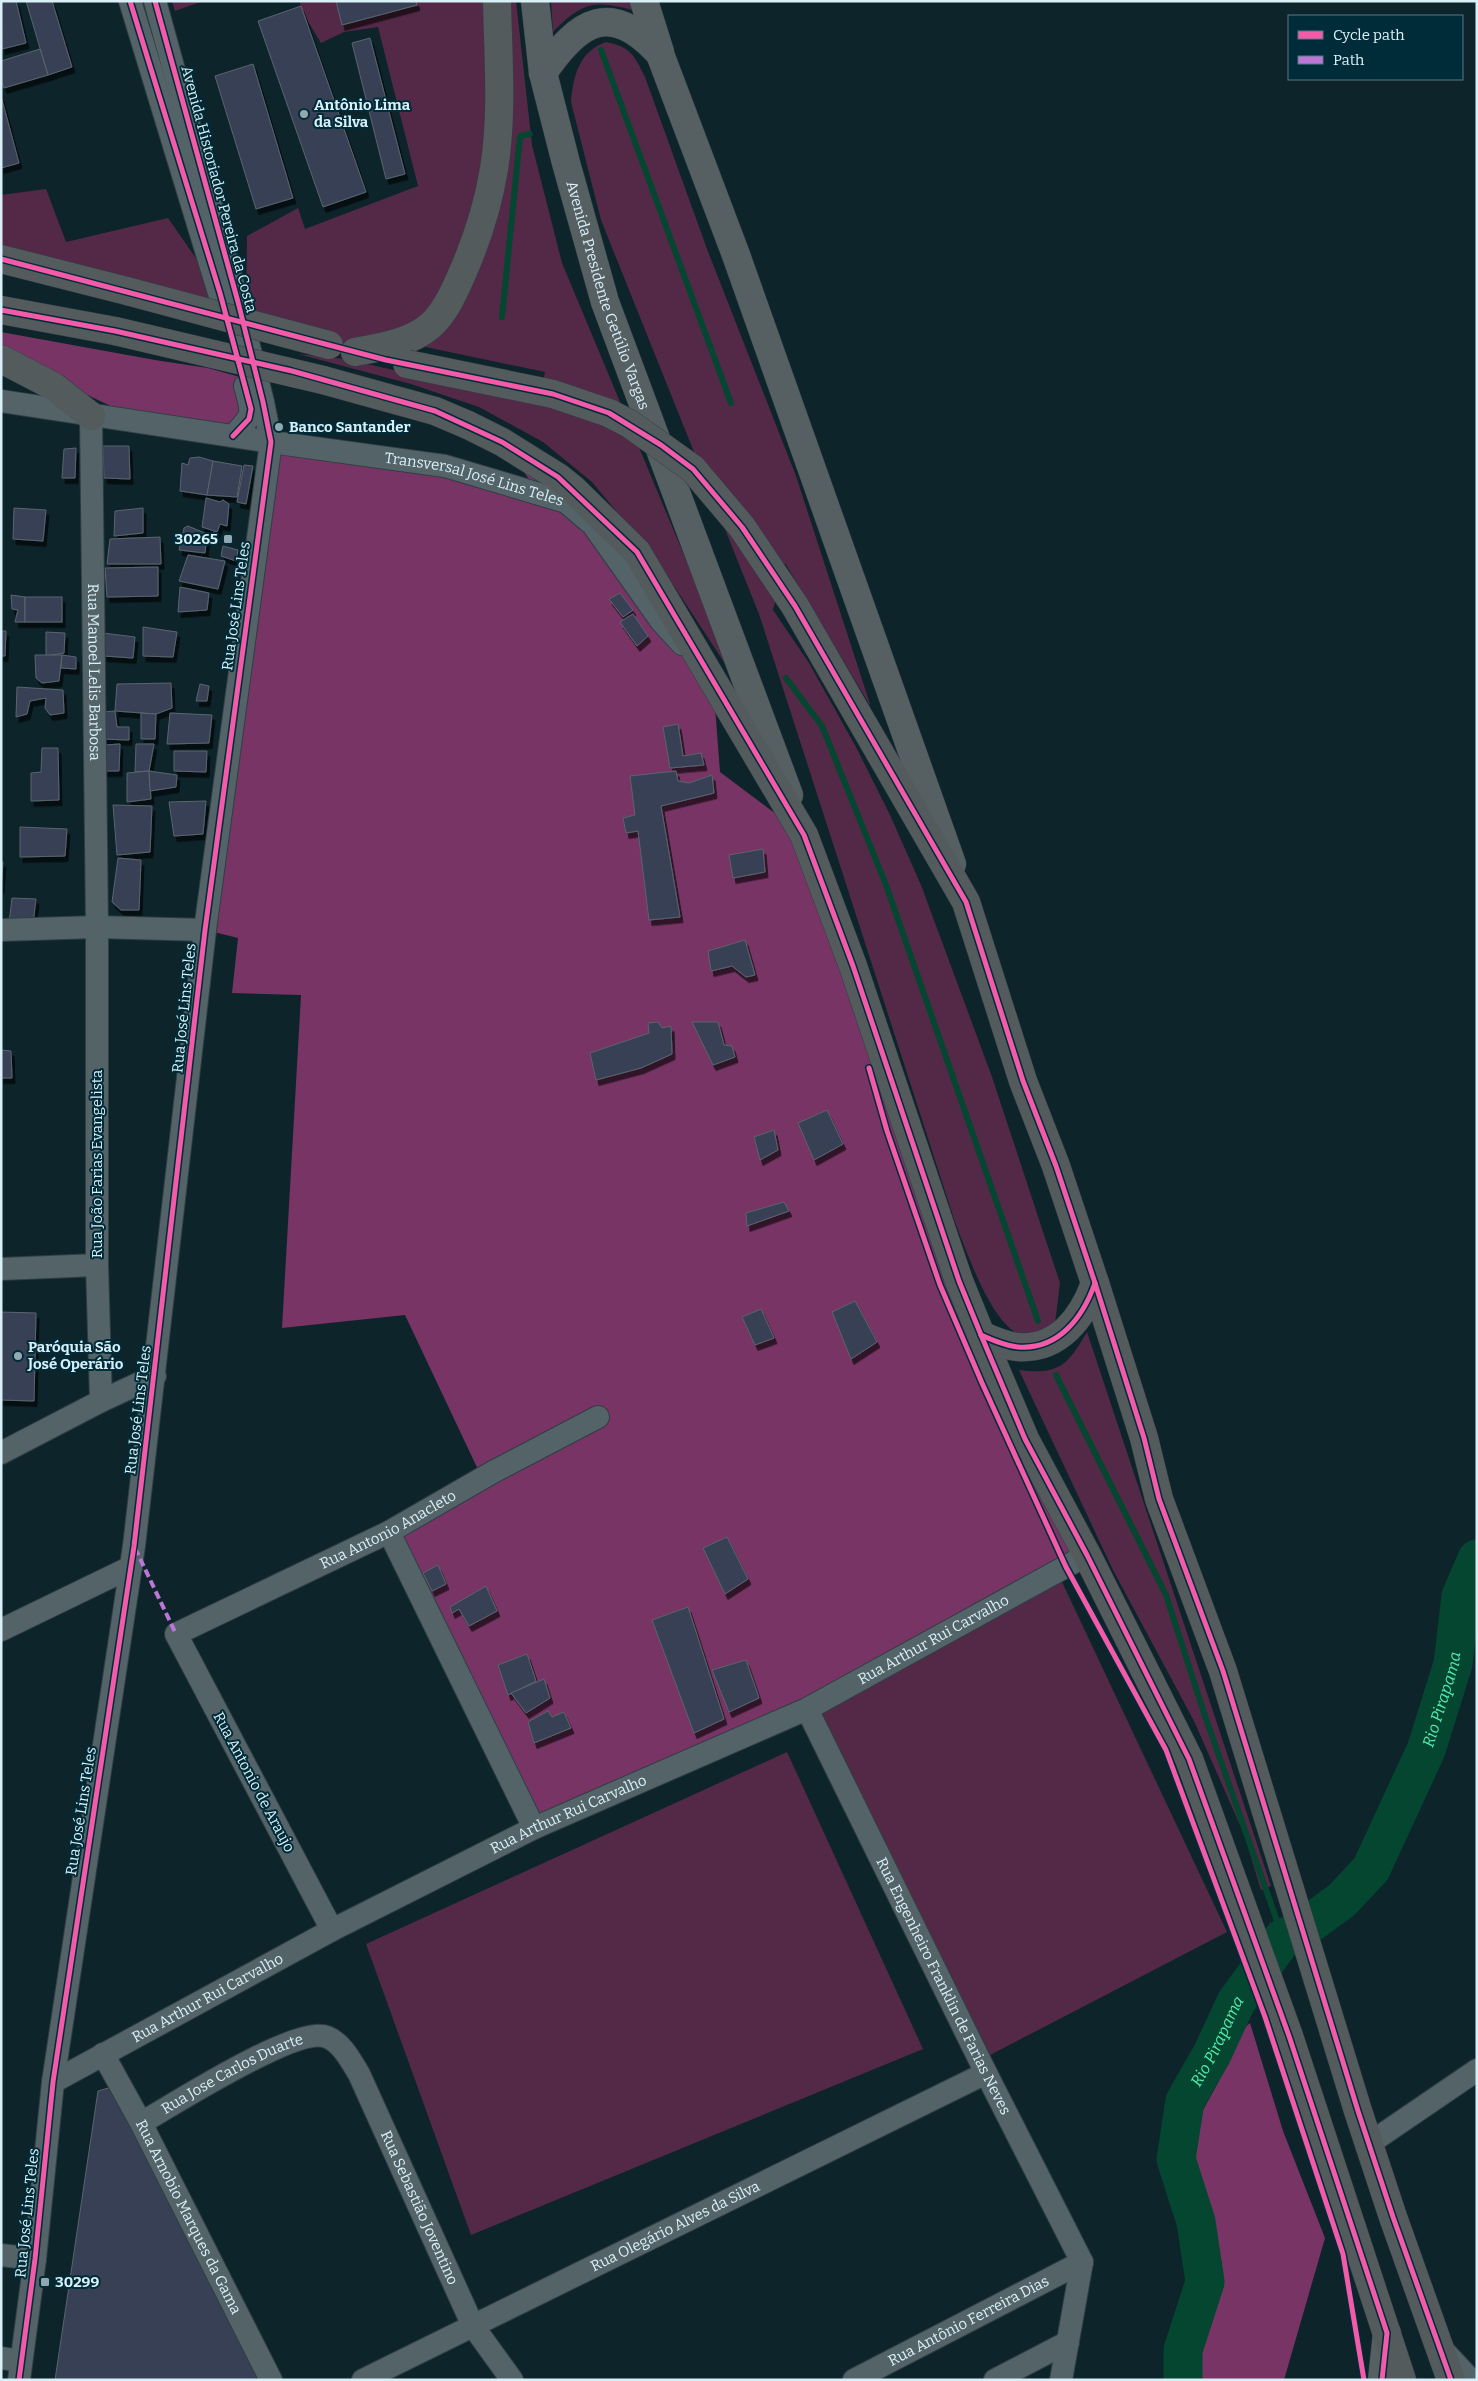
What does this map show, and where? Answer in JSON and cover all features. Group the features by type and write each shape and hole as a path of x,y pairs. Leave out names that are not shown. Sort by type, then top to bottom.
{"highway":[{"path":"355,352 397,343 430,326 445,307 471,254 482,225 494,167 497,128 497,1"},
{"path":"1,260 355,352 553,394 609,413 630,424 693,469 742,527 795,606 966,902 1023,1080 1056,1166 1095,1282 1144,1438 1159,1499 1223,1671 1358,2111 1393,2217 1440,2346 1450,2380"},
{"path":"1,310 115,332 323,380 435,411 502,442 558,477 636,552 804,835 854,966 959,1281 981,1335 1025,1439 1087,1555 1189,1759 1289,2036 1402,2380"},
{"path":"1,359 53,386 91,416"},
{"path":"981,1335 1017,1347 1034,1346 1049,1341 1062,1334 1079,1318 1089,1301 1095,1282"}],"main road":[{"name":"Avenida Presidente Getúlio Vargas","path":"535,1 543,73 604,302 804,835"},
{"path":"644,1 660,54 736,255 966,902"},
{"path":"543,73 570,39 583,28 601,21 630,27 645,36 660,54"},
{"path":"1382,2380 1387,2333"}],"street":[{"path":"130,1 220,293 251,409 250,419 232,436"},
{"name":"Avenida Historiador Pereira da Costa","path":"155,1 238,302 271,442"},
{"name":"Transversal José Lins Teles","path":"1,401 91,416 445,466 566,502 593,524 661,621 713,680"},
{"name":"Rua Manoel Lelis Barbosa","path":"91,416 96,927"},
{"name":"Rua José Lins Teles","path":"14,2366 35,2260 53,2082 131,1567 155,1376 206,930 271,442"},
{"path":"1,930 96,927 206,930"},
{"name":"Rua João Farias Evangelista","path":"96,927 98,1265 101,1401"},
{"path":"1,1269 98,1265"},
{"path":"1,1453 101,1401 155,1376"},
{"name":"Rua Antonio Anacleto","path":"176,1634 389,1532 493,1472 598,1417"},
{"path":"389,1532 534,1828"},
{"name":"Rua Arthur Rui Carvalho","path":"53,2082 332,1930 534,1828 807,1709 1087,1555"},
{"path":"1,1630 131,1567"},
{"name":"Rua Antonio de Araujo","path":"176,1634 332,1930"},
{"name":"Rua Engenheiro Franklin de Farias Neves","path":"807,1709 986,2073 1082,2262"},
{"name":"Rua Jose Carlos Duarte","path":"141,2124 271,2050 310,2036 326,2037"},
{"name":"Rua Sebastião Joventino","path":"326,2037 338,2044 359,2074 473,2326 512,2380"},
{"name":"Rua Arnobio Marques da Gama","path":"103,2054 141,2124 271,2380"},
{"path":"1370,2143 1477,2070"},
{"name":"Rua Olegário Alves da Silva","path":"377,2376 473,2326 986,2073"},
{"path":"1,2255 35,2260"},
{"path":"1061,2380 1082,2262"},
{"name":"Rua Antônio Ferreira Dias","path":"854,2380 1082,2262"},
{"path":"995,2380 1068,2342"},
{"path":"1440,2346 1471,2380"}],"shaded area":[{"path":"172,1 203,1 175,11"},
{"path":"300,1 497,1 487,182 434,311 386,360 246,323 247,236 298,208 305,229 418,186 378,27 344,32 321,43 301,10"},
{"path":"506,1 516,1 532,145 562,263 737,682 657,560 592,482 543,442 479,407 411,384 298,354 345,359 539,403 545,372 416,345 480,264"},
{"path":"551,1 635,1 639,12 602,5 583,8 564,21 553,32"},
{"path":"606,42 621,46 631,53 645,77 707,249 796,476 871,707 785,563 773,610 809,663 857,749 890,815 921,885 992,1077 1060,1283 1055,1323 1035,1335 1027,1336 1015,1332 1003,1322 983,1289 966,1251 759,614 601,220 571,102 579,66 589,52"},
{"path":"46,189 66,242 168,218 220,293 208,312 1,270 1,195"},
{"path":"1,332 208,368 254,381 261,435 121,411 75,389 1,347"},
{"path":"271,442 445,472 550,508 502,442 558,477 713,680 720,772 804,835 899,1105 1087,1555 807,1709 534,1828 391,1534 482,1478 405,1315 282,1328 301,995 232,993 238,938 206,930"},
{"path":"1087,1332 1271,1886 1261,1890 1244,1834 1194,1721 1113,1570 1019,1370 1044,1371 1060,1366 1074,1353"},
{"path":"1062,1582 1227,1932 990,2055 820,1714"},
{"path":"787,1752 923,2049 471,2235 366,1944"},
{"path":"1250,2023 1283,2131 1325,2238 1284,2380 1197,2380 1198,2359 1215,2300 1222,2263 1205,2215 1188,2148 1198,2119 1219,2081 1230,2039"}],"building":[{"path":"1,1 16,1 26,43 2,49"},
{"path":"26,1 52,1 72,67 48,75"},
{"path":"336,1 416,1 417,5 342,25"},
{"path":"301,6 366,192 323,207 258,21"},
{"path":"370,38 405,174 386,179 352,43"},
{"path":"40,49 48,75 4,88 1,80 1,61"},
{"path":"253,64 293,198 256,209 215,76"},
{"path":"1,96 19,163 1,168"},
{"path":"103,446 129,446 130,479 104,478"},
{"path":"76,448 75,478 62,478 64,449"},
{"path":"199,457 213,461 207,495 180,491 182,463 188,465 190,458"},
{"path":"213,461 242,466 237,497 207,495"},
{"path":"244,465 253,466 246,504 237,502"},
{"path":"206,498 220,502 223,500 229,504 227,526 220,524 217,532 202,527"},
{"path":"14,508 46,510 43,541 13,539"},
{"path":"143,508 143,533 114,536 115,511"},
{"path":"188,526 207,534 205,553 179,550 184,528"},
{"path":"160,537 161,564 107,564 110,539"},
{"path":"223,546 238,550 236,561 221,556"},
{"path":"188,555 225,561 218,589 179,581"},
{"path":"158,567 158,596 107,597 105,568"},
{"path":"180,587 209,593 207,610 178,612"},
{"path":"620,593 633,610 623,617 609,599"},
{"path":"11,595 25,597 25,622 15,622 18,610 12,609"},
{"path":"25,597 62,597 62,622 25,622"},
{"path":"633,614 648,636 637,646 620,622"},
{"path":"143,627 177,632 173,657 143,656"},
{"path":"1,631 6,631 5,656 1,656"},
{"path":"46,632 65,633 64,653 46,656"},
{"path":"103,633 135,637 133,658 104,656"},
{"path":"35,655 62,655 59,681 42,683 36,678"},
{"path":"62,655 76,657 76,669 61,668"},
{"path":"171,683 172,708 156,714 115,711 117,684"},
{"path":"200,684 209,686 207,701 196,701"},
{"path":"17,687 63,690 64,713 50,715 45,708 46,698 30,701 27,714 16,717"},
{"path":"115,711 117,727 129,727 129,740 101,739 101,712"},
{"path":"141,713 156,714 155,739 141,739"},
{"path":"170,713 212,715 209,743 167,744"},
{"path":"678,724 683,756 701,753 704,765 670,768 663,727"},
{"path":"120,744 119,771 104,771 105,745"},
{"path":"136,744 154,744 149,771 135,772"},
{"path":"42,748 58,748 59,800 31,801 31,773 41,772"},
{"path":"174,751 207,751 206,772 174,771"},
{"path":"149,771 151,799 127,802 127,773"},
{"path":"149,771 177,775 176,787 150,791"},
{"path":"676,771 678,781 689,783 712,775 714,793 661,806 680,917 649,920 638,831 626,833 623,818 635,815 630,776"},
{"path":"206,801 203,834 174,836 169,802"},
{"path":"113,805 152,806 150,852 117,855"},
{"path":"20,827 67,829 65,856 20,857"},
{"path":"763,849 765,872 733,878 729,855"},
{"path":"118,858 141,860 139,910 121,910 112,902"},
{"path":"1,862 3,862 1,888"},
{"path":"12,898 36,899 33,924 9,923"},
{"path":"745,940 755,975 746,977 732,966 711,971 708,951"},
{"path":"658,1022 662,1028 671,1026 672,1054 641,1068 596,1080 590,1053 649,1033 648,1023"},
{"path":"692,1022 718,1022 724,1045 732,1046 735,1057 713,1065"},
{"path":"1,1050 11,1051 12,1078 1,1078"},
{"path":"827,1110 843,1144 814,1160 798,1123"},
{"path":"774,1130 778,1150 760,1160 754,1137"},
{"path":"784,1202 789,1211 747,1226 746,1213"},
{"path":"855,1301 877,1342 851,1359 832,1312"},
{"path":"761,1309 774,1338 755,1345 742,1317"},
{"name":"Paróquia São José Operário","path":"1,1312 36,1313 34,1401 1,1400"},
{"path":"727,1537 748,1579 725,1594 703,1548"},
{"path":"438,1565 446,1584 432,1591 423,1573"},
{"path":"486,1586 497,1611 469,1626 459,1609 452,1613 450,1607"},
{"path":"688,1607 724,1719 694,1733 652,1620"},
{"path":"527,1654 536,1681 508,1695 498,1665"},
{"path":"746,1660 759,1698 729,1712 712,1670"},
{"path":"544,1679 550,1698 526,1713 511,1693"},
{"path":"548,1711 552,1717 564,1712 571,1728 534,1743 528,1722"},
{"path":"112,2087 259,2380 55,2380 98,2091"}],"waterway":[{"path":"601,50 731,403"},
{"path":"502,317 520,136 530,134"},
{"path":"786,678 822,726 886,885 1038,1321"},
{"path":"1056,1375 1166,1595 1205,1716 1283,1938"},
{"name":"Rio Pirapama","path":"1183,2380 1183,2350 1205,2282 1196,2222 1176,2159 1185,2101 1212,2054 1236,2002 1283,1938 1301,1930 1342,1900 1371,1869 1426,1750 1453,1664 1461,1596 1477,1559"}],"marked path":[{"path":"135,1548 176,1634"}],"cycle path":[{"path":"130,1 220,293 251,409 249,419 233,436"},
{"path":"19,2380 35,2259 53,2082 134,1546 205,930 271,442 238,302 155,1"},
{"path":"1,259 386,360 553,394 609,413 661,445 693,469 742,527 795,606 966,902 1023,1081 1056,1166 1095,1283 1144,1438 1159,1499 1223,1671 1358,2111 1393,2217 1451,2380"},
{"path":"1,310 115,331 292,371 435,411 502,442 558,477 637,552 804,835 853,966 959,1281 981,1335 1025,1439 1087,1555 1189,1759 1289,2036 1387,2333 1382,2380"},
{"path":"869,1068 887,1131 940,1285 982,1383 1066,1567 1166,1750 1265,2017 1343,2254 1364,2380"},
{"path":"981,1335 994,1341 1018,1347 1033,1347 1046,1343 1057,1337 1076,1319 1084,1308 1095,1283"}],"place":[{"name":"Antônio Lima da Silva","path":"304,114"},
{"name":"Banco Santander","path":"279,427"},
{"name":"30265","path":"228,539"},
{"name":"Paróquia São José Operário","path":"18,1356"},
{"name":"30299","path":"45,2282"}]}
